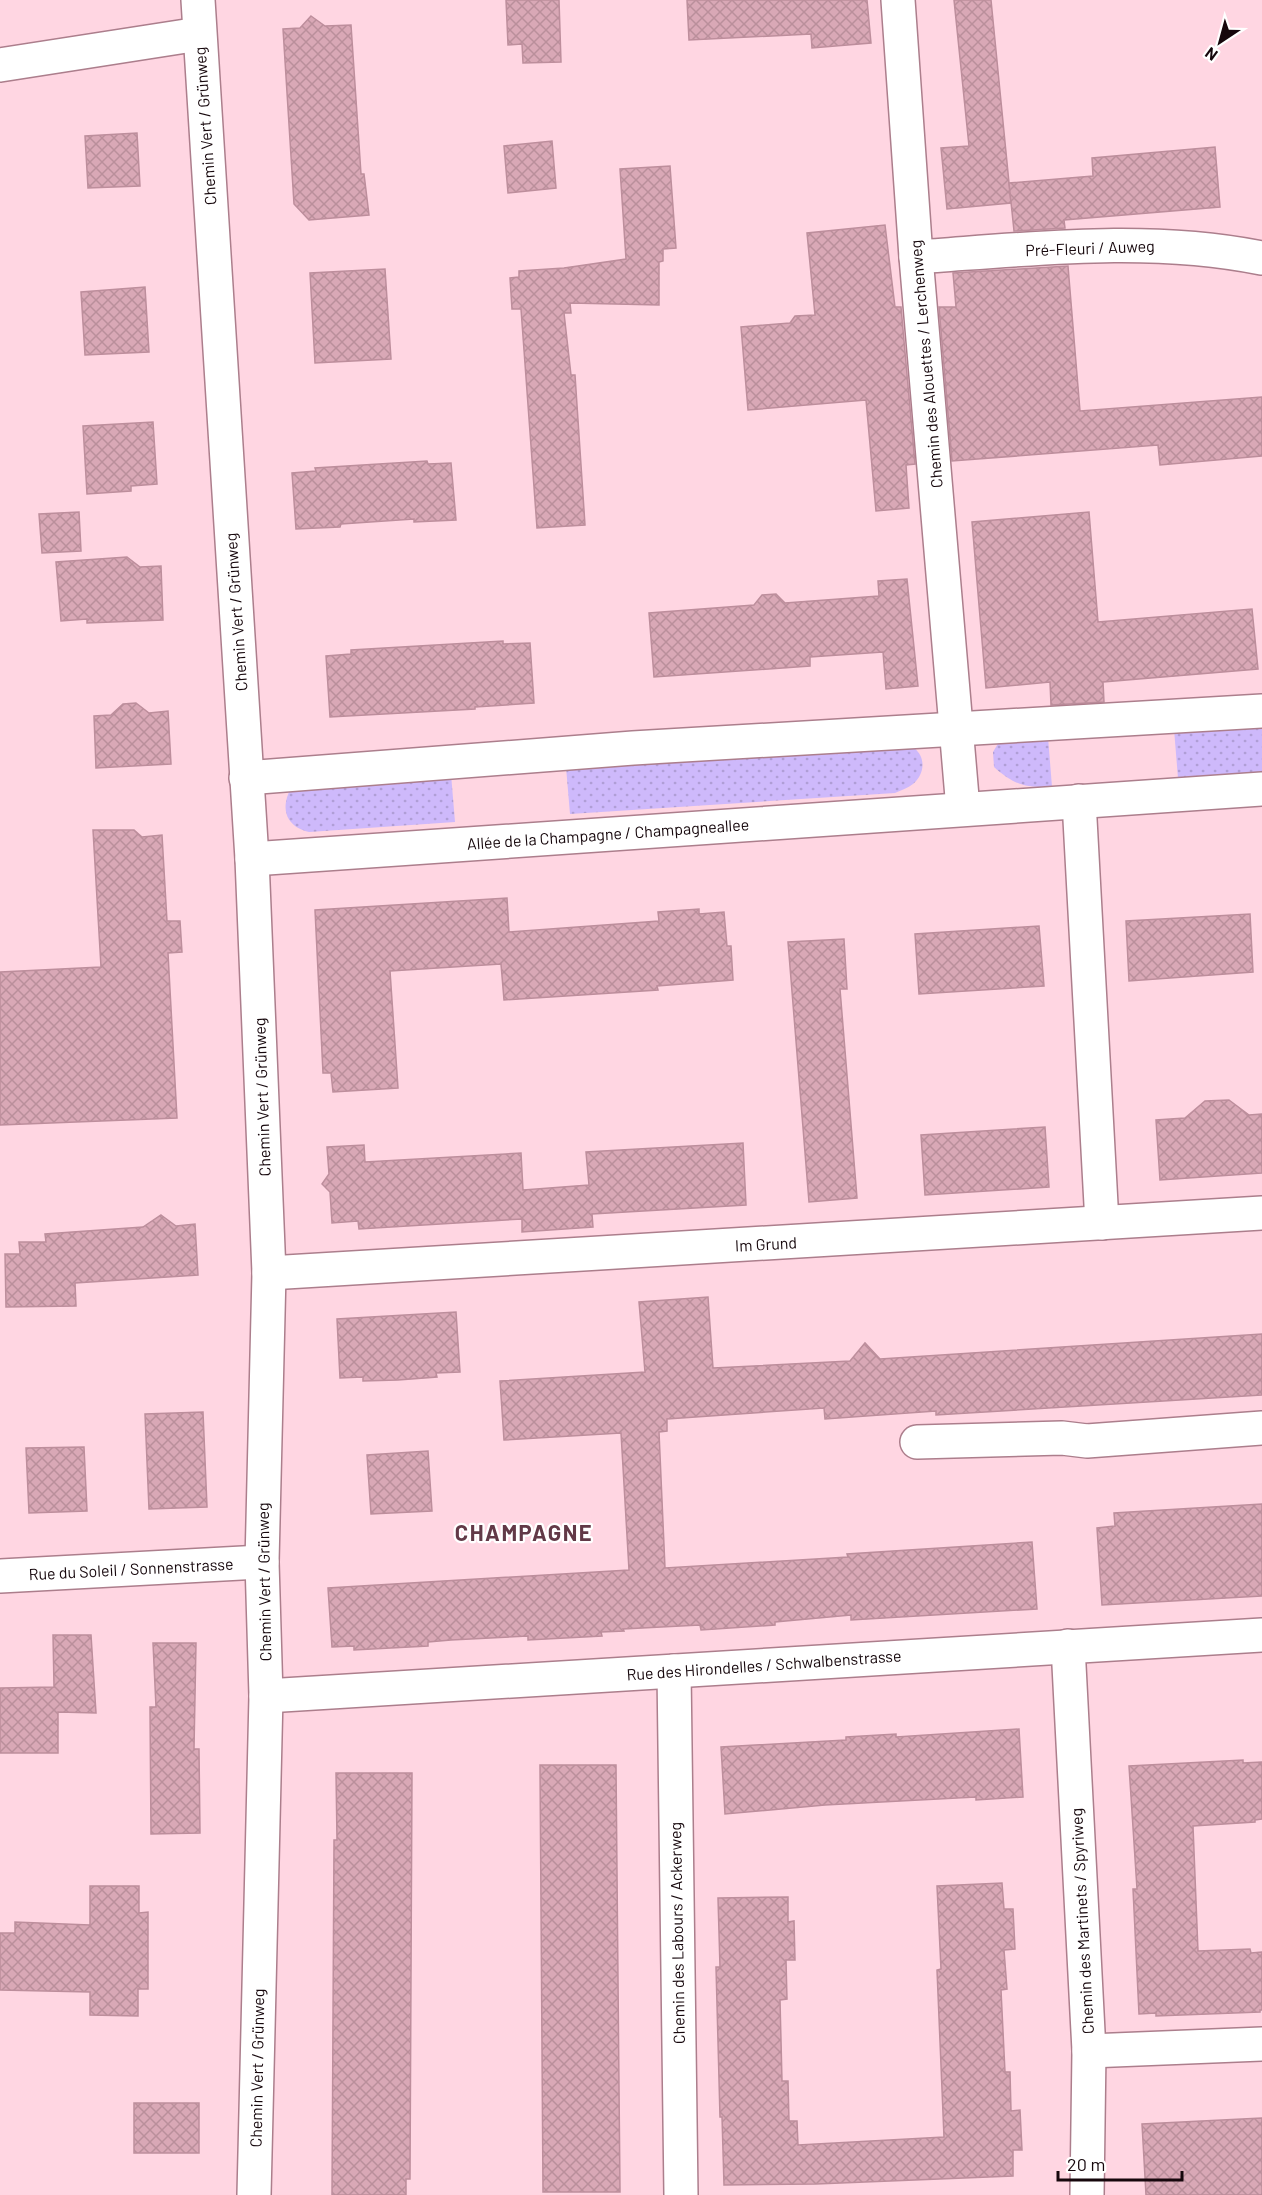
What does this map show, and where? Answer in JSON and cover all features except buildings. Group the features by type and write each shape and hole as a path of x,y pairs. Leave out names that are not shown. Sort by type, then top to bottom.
{"street":[{"name":"Chemin Vert / Grünweg","path":"198,0 252,859 269,1273 262,1562 266,1696 254,2195"},
{"name":"Chemin des Alouettes / Lerchenweg","path":"897,0 916,257 958,728"},
{"path":"0,65 200,34"},
{"name":"Pré-Fleuri / Auweg","path":"916,257 1071,246 1154,245 1223,250 1262,258"},
{"path":"246,778 633,748 1262,711"},
{"path":"958,728 963,808"},
{"name":"Allée de la Champagne / Champagneallee","path":"252,859 1262,789"},
{"path":"1079,801 1102,1223"},
{"name":"Im Grund","path":"269,1273 1262,1213"},
{"path":"917,1442 1062,1437 1087,1441 1262,1428"},
{"name":"Rue du Soleil / Sonnenstrasse","path":"0,1576 262,1562"},
{"name":"Rue des Hirondelles / Schwalbenstrasse","path":"266,1696 1262,1635"},
{"name":"Chemin des Martinets / Spyriweg","path":"1068,1646 1089,2051 1087,2195"},
{"name":"Chemin des Labours / Ackerweg","path":"674,1671 681,2195"},
{"path":"1089,2051 1262,2044"}],"shaded area":[{"path":"1262,723 1262,772 1178,778 1174,729"},
{"path":"1048,737 1052,787 1035,787 1014,782 994,767 993,752 999,742"},
{"path":"914,748 921,756 922,771 911,785 895,793 570,814 566,767"},
{"path":"451,774 455,822 309,832 295,826 286,811 290,790"}],"district":[{"name":"CHAMPAGNE","path":"524,1533"}]}
